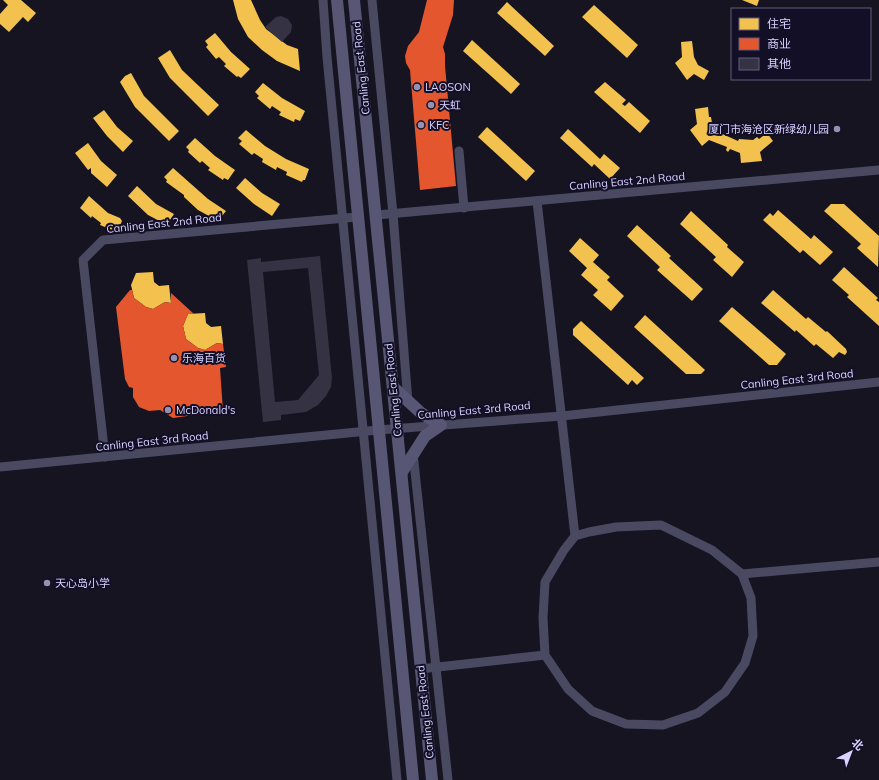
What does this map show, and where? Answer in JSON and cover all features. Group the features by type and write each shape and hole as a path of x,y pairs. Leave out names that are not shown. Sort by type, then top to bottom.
{"street":[{"path":"323,0 397,780"},
{"name":"Canling East Road","path":"337,0 413,780"},
{"name":"Canling East Road","path":"354,0 377,216 432,780"},
{"path":"372,0 393,214 408,402"},
{"path":"459,151 464,208"},
{"name":"Canling East 2nd Road","path":"377,216 879,170"},
{"path":"537,201 575,536"},
{"name":"Canling East 2nd Road","path":"105,457 83,260 93,250 104,240 357,217"},
{"name":"Canling East 3rd Road","path":"0,467 378,430 562,416 879,382"},
{"path":"393,387 421,413 442,425 425,436 402,472"},
{"path":"413,454 448,780"},
{"path":"661,525 712,550 742,574 751,598 753,636 745,663 725,692 698,713 663,725 626,724 592,711 568,689 545,655 543,618 545,582 564,550 575,536 616,527 661,525"},
{"path":"742,574 879,562"},
{"path":"420,669 545,655"}],"building: 住宅":[{"path":"3,0 21,0 36,13 28,22 23,17 9,32 0,24 0,14 8,5"},
{"path":"233,0 251,0 266,29 287,45 298,49 300,71 277,61 248,37 238,19"},
{"path":"742,0 759,0 757,6"},
{"path":"507,2 554,46 545,56 497,13"},
{"path":"594,5 638,45 627,58 582,17"},
{"path":"215,33 231,52 250,69 241,78 238,76 237,77 224,66 226,64 219,57 216,59 206,47 208,45 205,41"},
{"path":"472,40 520,84 511,94 463,51"},
{"path":"692,41 694,57 698,65 709,71 704,80 694,74 687,80 675,63 682,57 681,42"},
{"path":"170,50 182,70 219,105 208,116 170,78 158,58"},
{"path":"131,73 144,96 179,131 169,141 135,107 120,82 125,76"},
{"path":"605,82 626,100 622,104 625,106 629,102 650,121 640,133 594,92"},
{"path":"263,83 282,98 305,111 300,121 295,119 294,122 279,115 281,112 272,106 270,109 257,98 259,96 255,92"},
{"path":"708,107 709,117 711,117 712,123 721,131 720,133 738,141 739,139 753,140 757,137 759,139 767,133 773,141 760,152 762,161 741,163 740,153 730,149 728,152 726,150 727,147 709,140 702,146 690,130 697,124 695,109"},
{"path":"104,110 117,127 133,141 123,152 107,136 93,118"},
{"path":"487,127 535,171 526,181 478,137"},
{"path":"568,129 600,159 604,154 620,168 610,179 594,164 592,167 560,138"},
{"path":"246,130 265,146 286,159 309,169 305,180 302,182 286,175 287,172 277,167 276,170 262,162 263,159 254,153 252,155 239,144 242,141 238,138"},
{"path":"195,138 215,156 235,170 228,180 224,178 223,180 208,170 210,168 202,161 200,163 188,152 189,150 186,147"},
{"path":"88,143 101,161 117,175 107,187 91,173 91,168 88,170 75,153"},
{"path":"173,168 208,199 226,211 218,221 198,210 184,197 184,195 166,182 167,180 164,177"},
{"path":"245,178 262,193 280,204 272,216 254,204 236,188"},
{"path":"137,186 156,204 174,214 167,225 148,215 128,196"},
{"path":"89,196 108,213 120,218 122,221 117,232 100,225 101,223 92,216 91,218 80,208"},
{"path":"831,204 844,204 879,236 878,267 857,248 861,244 824,211"},
{"path":"778,210 811,239 814,235 833,252 820,265 803,250 800,253 763,220 770,213 773,216"},
{"path":"691,211 744,262 732,277 713,260 716,257 680,224"},
{"path":"637,225 671,256 669,258 703,289 692,301 657,270 660,267 627,236"},
{"path":"580,238 599,255 593,262 610,277 607,280 624,296 611,311 593,295 598,290 581,275 587,268 569,251"},
{"path":"844,267 878,298 876,300 879,302 879,326 847,297 849,295 832,280"},
{"path":"153,272 154,282 159,286 169,285 171,303 165,302 153,309 146,307 134,298 131,285 136,273"},
{"path":"773,290 806,319 808,317 826,332 827,331 846,349 847,352 845,355 839,352 833,358 816,344 814,346 796,330 795,332 761,303"},
{"path":"732,307 786,354 777,365 769,365 719,321"},
{"path":"205,313 206,323 211,327 221,326 223,344 217,343 205,350 198,348 186,339 183,326 188,314"},
{"path":"645,315 705,370 701,374 686,374 634,327"},
{"path":"581,321 644,378 637,385 632,380 628,385 573,335 573,329"}],"building: 商业":[{"name":"天虹","path":"427,0 454,0 453,15 443,47 445,54 456,186 420,190 410,70 406,63 405,56 408,46 419,32"},
{"name":"乐海百货","path":"130,290 132,290 134,298 146,307 153,309 165,302 171,303 171,293 194,314 188,314 183,326 186,339 198,348 205,350 217,343 223,344 226,367 220,368 223,411 173,418 160,410 149,411 139,407 133,397 133,388 129,387 125,379 116,307"}],"building: 其他":[{"path":"281,16 288,19 292,25 291,32 282,42 265,27 276,17"},
{"path":"320,256 332,378 331,387 326,396 318,405 306,412 281,415 281,420 263,422 247,260 261,258 261,262","holes":["308,268 319,375 298,400 275,402 263,272"]}],"place":[{"name":"LAOSON","path":"417,87"},
{"name":"天虹","path":"431,105"},
{"name":"KFC","path":"421,125"},
{"name":"厦门市海沧区新绿幼儿园","path":"837,129"},
{"name":"乐海百货","path":"174,358"},
{"name":"McDonald's","path":"168,410"},
{"name":"天心岛小学","path":"47,583"}]}
